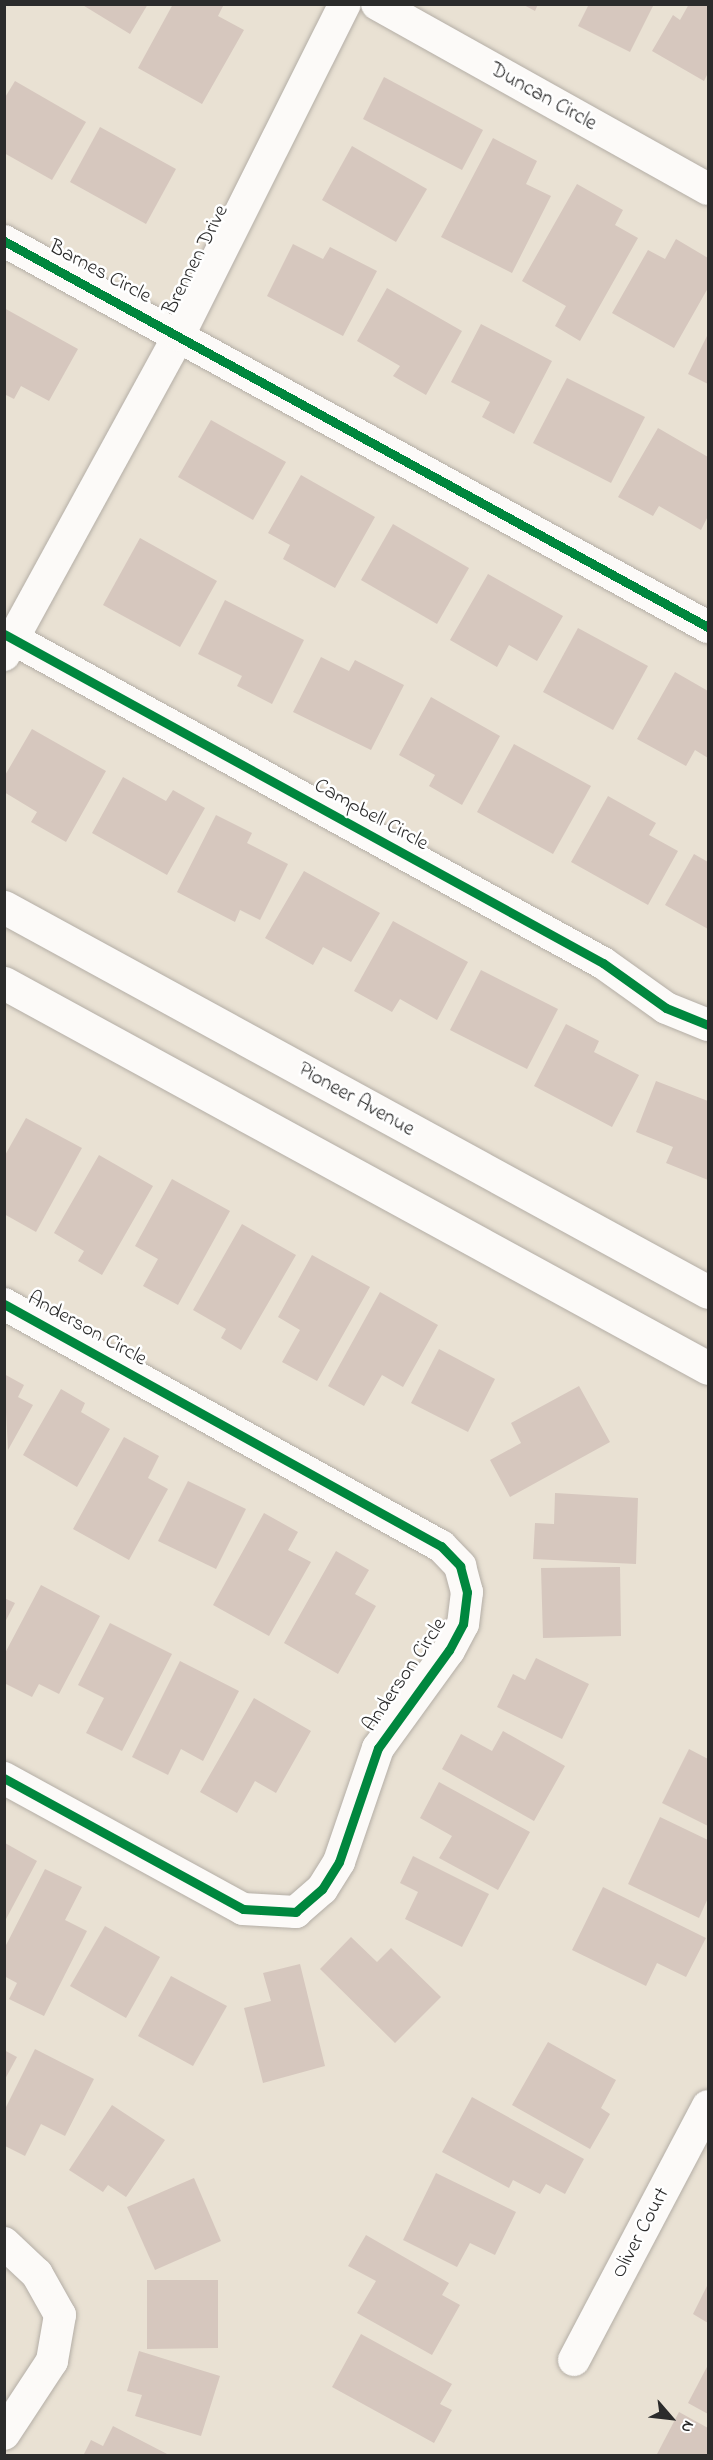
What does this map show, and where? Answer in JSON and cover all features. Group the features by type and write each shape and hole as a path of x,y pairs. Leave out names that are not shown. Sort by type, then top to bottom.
{"main road":[{"name":"Pioneer Avenue","path":"4,908 708,1292"},
{"path":"4,984 708,1368"}],"street":[{"name":"Brennen Drive","path":"8,643 179,335 345,4"},
{"name":"Duncan Circle","path":"377,4 708,189"},
{"name":"Barnes Circle","path":"4,241 179,335"},
{"path":"179,335 708,627"},
{"name":"Campbell Circle","path":"8,643 603,963 666,1008 708,1026"},
{"name":"Anderson Circle","path":"4,1304 441,1546 460,1566 467,1592 463,1624 449,1650 378,1748 339,1862 322,1888 296,1912 243,1909 4,1778"},
{"name":"Oliver Court","path":"574,2360 708,2106"},
{"path":"4,2243 37,2274 60,2315 52,2361 4,2434"}],"building":[{"path":"81,4 148,4 130,34"},
{"path":"173,4 224,4 218,16 244,30 202,104 138,68"},
{"path":"522,4 538,4 535,11"},
{"path":"589,4 654,4 630,52 578,26"},
{"path":"689,4 708,4 708,73 704,81 652,51 673,15 680,20"},
{"path":"384,77 483,130 462,170 363,119"},
{"path":"15,81 86,122 52,180 4,153 4,99"},
{"path":"100,127 176,169 146,224 70,182"},
{"path":"493,138 537,161 526,184 551,196 512,273 441,237"},
{"path":"352,146 427,189 396,242 322,200"},
{"path":"577,184 623,210 615,225 638,238 580,341 555,326 566,306 522,281"},
{"path":"676,239 708,258 708,288 674,348 612,313 648,250 665,259"},
{"path":"293,244 323,259 330,247 377,271 343,336 267,296"},
{"path":"387,288 462,331 426,395 393,376 400,366 357,341"},
{"path":"4,308 78,349 49,401 21,386 14,399 4,394"},
{"path":"481,324 552,361 514,434 482,417 490,402 451,382"},
{"path":"708,334 708,384 688,374"},
{"path":"567,378 645,417 611,483 533,443"},
{"path":"211,420 286,462 253,520 178,477"},
{"path":"658,428 708,457 708,516 701,530 659,506 653,516 618,497"},
{"path":"301,475 375,517 335,588 283,559 290,545 268,533"},
{"path":"393,524 469,568 437,624 361,580"},
{"path":"140,538 217,581 180,647 103,605"},
{"path":"488,574 563,616 537,661 509,645 497,667 450,640"},
{"path":"225,600 304,640 272,704 237,686 242,676 198,654"},
{"path":"578,628 648,666 613,730 543,692"},
{"path":"321,657 349,671 355,660 404,685 371,750 293,712"},
{"path":"675,672 708,691 708,758 695,750 686,766 637,739"},
{"path":"431,697 500,736 462,805 429,786 435,775 399,755"},
{"path":"32,729 106,771 66,842 31,822 37,812 4,792 4,777"},
{"path":"514,744 591,786 553,854 477,812"},
{"path":"123,777 166,801 173,790 205,808 167,875 92,833"},
{"path":"608,796 656,823 649,835 678,851 648,905 571,862"},
{"path":"216,815 252,833 247,843 288,864 260,920 240,910 235,922 177,892"},
{"path":"694,854 708,862 708,929 665,905"},
{"path":"304,871 380,913 351,962 323,947 313,965 265,938"},
{"path":"393,921 468,962 437,1020 400,999 392,1012 354,991"},
{"path":"481,970 558,1009 527,1069 450,1030"},
{"path":"566,1024 599,1041 594,1052 639,1075 612,1127 534,1086"},
{"path":"656,1081 708,1101 708,1180 666,1163 673,1147 636,1132"},
{"path":"26,1118 82,1148 36,1232 4,1214 4,1157"},
{"path":"99,1155 153,1186 102,1275 78,1261 84,1251 54,1233"},
{"path":"172,1179 230,1211 178,1305 143,1286 158,1259 135,1246"},
{"path":"242,1224 296,1255 241,1350 221,1338 226,1329 193,1310"},
{"path":"312,1255 370,1287 317,1381 282,1362 300,1330 278,1317"},
{"path":"380,1292 438,1325 403,1387 382,1375 364,1406 328,1386"},
{"path":"439,1349 495,1379 468,1432 411,1403"},
{"path":"4,1374 24,1385 18,1397 33,1405 8,1450"},
{"path":"579,1386 610,1442 510,1497 490,1460 521,1443 511,1423"},
{"path":"61,1389 85,1403 81,1412 110,1429 77,1487 23,1455"},
{"path":"124,1437 159,1456 148,1478 168,1489 129,1560 73,1529"},
{"path":"188,1481 246,1509 216,1569 158,1541"},
{"path":"555,1493 638,1498 636,1564 533,1559 535,1523 554,1524"},
{"path":"264,1513 298,1532 288,1550 311,1562 269,1636 213,1605"},
{"path":"336,1551 369,1570 355,1594 376,1606 338,1674 284,1643"},
{"path":"620,1567 621,1636 543,1638 541,1568"},
{"path":"41,1585 100,1616 59,1694 39,1684 32,1697 4,1683 4,1655"},
{"path":"4,1598 15,1603 4,1624"},
{"path":"110,1623 172,1654 122,1751 86,1733 104,1698 78,1685"},
{"path":"536,1658 589,1684 562,1739 497,1707 513,1674 525,1680"},
{"path":"180,1661 239,1691 203,1761 181,1749 168,1775 132,1757"},
{"path":"254,1698 311,1731 276,1793 255,1781 237,1813 200,1792"},
{"path":"503,1731 565,1766 534,1821 442,1769 461,1734 492,1751"},
{"path":"689,1749 708,1759 708,1826 662,1803"},
{"path":"439,1782 530,1832 498,1890 439,1858 452,1836 420,1818"},
{"path":"660,1817 708,1840 708,1898 699,1918 628,1884"},
{"path":"5,1843 37,1861 5,1921"},
{"path":"413,1856 489,1894 462,1947 405,1919 418,1892 400,1883"},
{"path":"45,1869 82,1887 65,1920 87,1931 44,2016 9,1999 17,1983 4,1976 4,1949"},
{"path":"603,1887 706,1938 686,1977 657,1963 646,1986 572,1950"},
{"path":"105,1926 160,1957 126,2018 70,1986"},
{"path":"351,1937 377,1962 391,1948 441,1997 395,2043 320,1969"},
{"path":"300,1964 325,2066 263,2083 244,2008 271,2001 263,1973"},
{"path":"171,1976 227,2006 193,2066 138,2036"},
{"path":"548,2042 616,2080 601,2108 610,2114 590,2149 512,2105"},
{"path":"35,2049 94,2079 65,2136 41,2124 25,2156 5,2146 5,2109"},
{"path":"4,2050 17,2057 4,2081"},
{"path":"472,2097 584,2159 565,2194 546,2184 540,2194 513,2180 509,2188 442,2152"},
{"path":"112,2105 165,2140 126,2197 108,2185 103,2192 69,2170"},
{"path":"436,2173 516,2212 495,2255 470,2243 457,2267 403,2240"},
{"path":"194,2178 221,2241 155,2270 127,2207"},
{"path":"366,2235 449,2283 442,2295 460,2305 432,2355 357,2313 376,2281 348,2266"},
{"path":"147,2280 218,2280 218,2348 147,2349"},
{"path":"708,2284 708,2323 693,2314"},
{"path":"361,2334 452,2384 440,2404 452,2410 434,2443 332,2387"},
{"path":"139,2351 220,2376 201,2436 135,2416 142,2395 127,2391"},
{"path":"708,2365 708,2414 688,2403"},
{"path":"679,2412 708,2428 708,2456 656,2456"},
{"path":"113,2426 171,2456 83,2456 91,2440 103,2446"}],"cycle path":[{"path":"4,241 708,627"},
{"path":"4,634 603,963 666,1008 708,1025"},
{"path":"4,1304 441,1546 460,1566 467,1592 463,1624 449,1650 378,1748 339,1862 322,1889 296,1912 243,1909 4,1778"}]}
